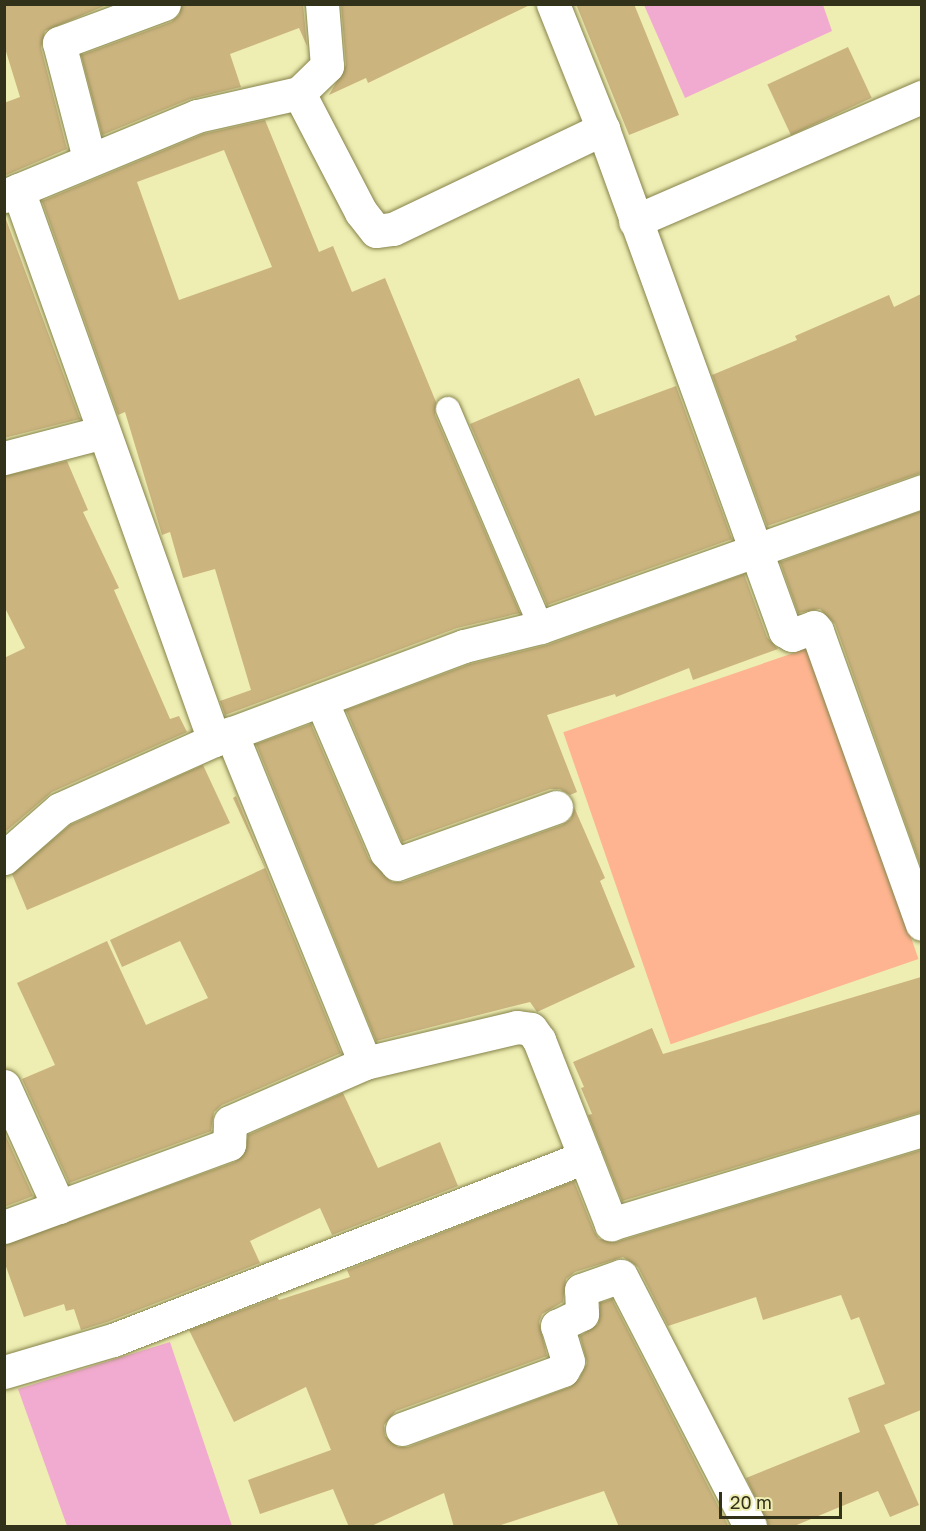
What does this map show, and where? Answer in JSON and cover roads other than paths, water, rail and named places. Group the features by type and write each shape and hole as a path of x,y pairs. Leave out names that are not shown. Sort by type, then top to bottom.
{"street":[{"path":"89,158 59,43 164,4"},
{"path":"322,4 327,66 299,93 197,116 89,158 11,193 222,736 365,1063"},
{"path":"553,4 603,129 788,635 810,627 817,631 921,924"},
{"path":"299,93 361,212 376,231 393,228 603,129"},
{"path":"635,221 921,98"},
{"path":"4,458 104,432"},
{"path":"4,858 60,809 222,736 464,646 541,627 759,551 921,491"},
{"path":"321,700 386,852 397,864 556,807"},
{"path":"4,1227 229,1144 230,1122 365,1063 517,1027 531,1029 539,1040 611,1224 618,1224 921,1130"},
{"path":"4,1086 59,1207"},
{"path":"4,1372 113,1340 585,1157"},
{"path":"402,1429 563,1370 568,1361 557,1326 582,1314 580,1290 621,1276 750,1527"}],"lane":[{"path":"448,409 541,627"}]}
